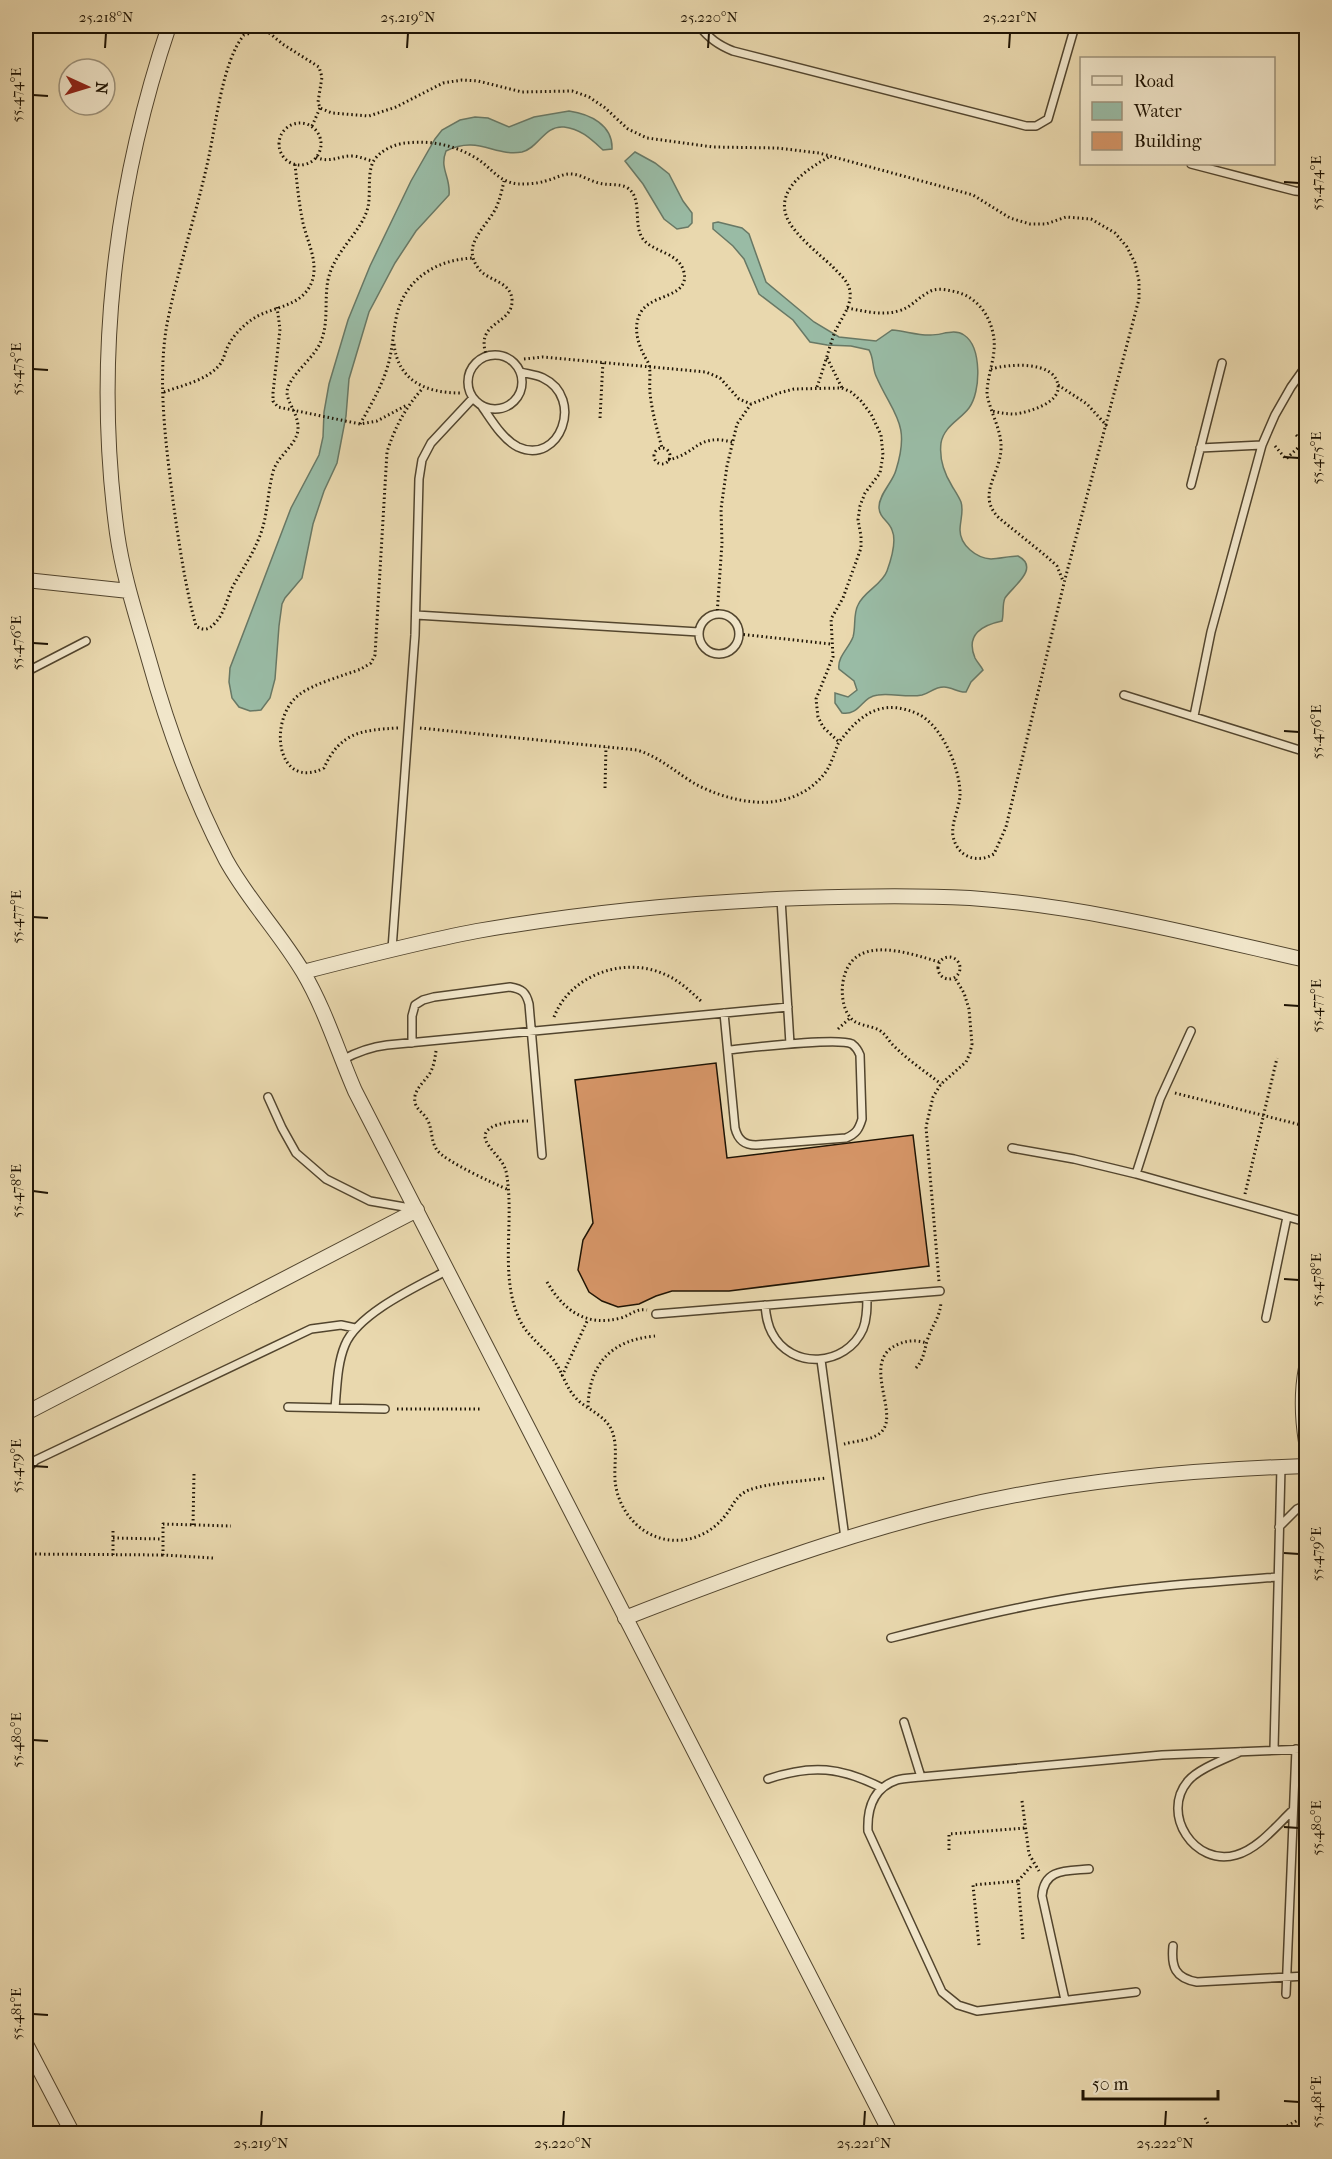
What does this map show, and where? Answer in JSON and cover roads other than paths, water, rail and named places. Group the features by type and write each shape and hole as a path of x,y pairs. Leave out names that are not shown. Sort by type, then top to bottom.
{"street":[{"path":"169,26 153,72 134,147 120,224 111,302 108,380 110,458 118,536 129,591 168,724 226,861 250,899 303,972 355,1091 891,2133"},
{"path":"26,580 129,591"},
{"path":"303,972 392,949 566,917 657,907 883,895 972,898 1060,908 1147,923 1306,960"},
{"path":"26,1413 417,1210"},
{"path":"1306,1368 1302,1396 1302,1419 1306,1443"},
{"path":"625,1618 845,1538 947,1510 1037,1491 1128,1477 1220,1468 1306,1466"},
{"path":"26,2044 74,2133"}],"lane":[{"path":"699,26 720,46 732,51 1026,126 1036,126 1048,119 1075,26"},
{"path":"1195,165 1306,192"},
{"path":"481,405 491,409 502,409 513,403 520,394 522,384 520,372 506,357 496,355 477,362 471,371 469,382 472,395 506,438 518,447 532,450 546,446 558,437 564,424 566,410 562,397 555,386 543,378 520,372"},
{"path":"1191,485 1222,363"},
{"path":"1194,716 1211,632 1262,445 1275,415 1306,366"},
{"path":"392,949 416,615 418,497 422,460 431,443 472,395"},
{"path":"1200,448 1262,445"},
{"path":"416,615 699,632"},
{"path":"724,615 735,621 739,640 731,651 718,655 702,645 699,632 705,620 724,615"},
{"path":"26,672 86,641"},
{"path":"1124,694 1306,752"},
{"path":"781,899 790,1044"},
{"path":"412,1043 412,1016 415,1005 423,1000 510,987 520,988 526,995 532,1032 542,1155"},
{"path":"342,1061 373,1046 788,1007"},
{"path":"724,1013 736,1136 742,1142 756,1145 846,1138 854,1135 860,1127 861,1063 857,1048 850,1043 790,1044 728,1050"},
{"path":"1136,1174 1164,1090 1191,1031"},
{"path":"268,1097 296,1153 326,1179 370,1201 417,1210"},
{"path":"1012,1148 1136,1174 1306,1222"},
{"path":"1266,1318 1287,1217"},
{"path":"335,1408 340,1361 346,1343 355,1328 370,1315 448,1270"},
{"path":"656,1314 940,1291"},
{"path":"765,1305 767,1321 772,1334 781,1346 806,1359 821,1360 834,1357 856,1340 867,1315 867,1297"},
{"path":"26,1470 36,1460 304,1332 326,1326 341,1325 355,1328"},
{"path":"821,1360 845,1538"},
{"path":"288,1407 385,1409"},
{"path":"1274,1749 1281,1467"},
{"path":"1279,1527 1297,1509 1306,1505"},
{"path":"891,1638 986,1614 1083,1596 1180,1584 1278,1577"},
{"path":"904,1722 921,1778"},
{"path":"1286,1994 1296,1749"},
{"path":"1136,1992 977,2011 958,2005 942,1992 868,1831 867,1815 872,1800 882,1788 897,1780 1106,1759 1242,1750 1306,1749"},
{"path":"1242,1750 1188,1781 1180,1795 1178,1811 1181,1827 1189,1841 1202,1851 1217,1857 1233,1856 1249,1850 1293,1810"},
{"path":"768,1779 791,1771 814,1769 838,1771 861,1777 882,1788"},
{"path":"1065,2000 1042,1896 1043,1887 1048,1878 1056,1873 1089,1869"},
{"path":"1173,1946 1172,1958 1176,1970 1184,1979 1197,1982 1306,1976"}],"water":[{"path":"569,111 599,122 609,133 612,149 603,150 581,132 557,127 546,133 528,150 522,152 503,152 468,145 446,151 444,168 449,195 416,231 395,263 369,312 349,379 346,416 337,463 324,491 313,524 302,578 282,604 275,679 270,698 261,710 250,711 239,707 232,698 229,682 230,668 291,508 319,455 329,384 348,320 370,266 411,181 442,130 460,120 475,117 488,118 509,127 534,117"},
{"path":"635,152 669,174 692,213 692,223 688,227 677,229 664,219 643,184 625,161"},
{"path":"718,222 742,228 749,234 766,282 814,322 839,337 876,341 892,330 929,335 956,332 964,335 970,341 977,359 976,392 969,408 945,432 941,443 943,466 962,505 960,530 966,546 985,558 1018,556 1027,566 1023,577 1005,598 1002,621 982,628 974,637 972,643 975,658 983,670 971,682 966,692 944,687 917,696 878,695 848,713 842,713 835,703 835,693 848,697 857,690 854,681 839,669 840,660 853,637 858,605 885,576 892,556 893,534 879,507 881,497 896,470 902,441 901,430 894,410 876,376 869,350 810,342 793,320 759,294 744,259 713,229 713,223"}]}
